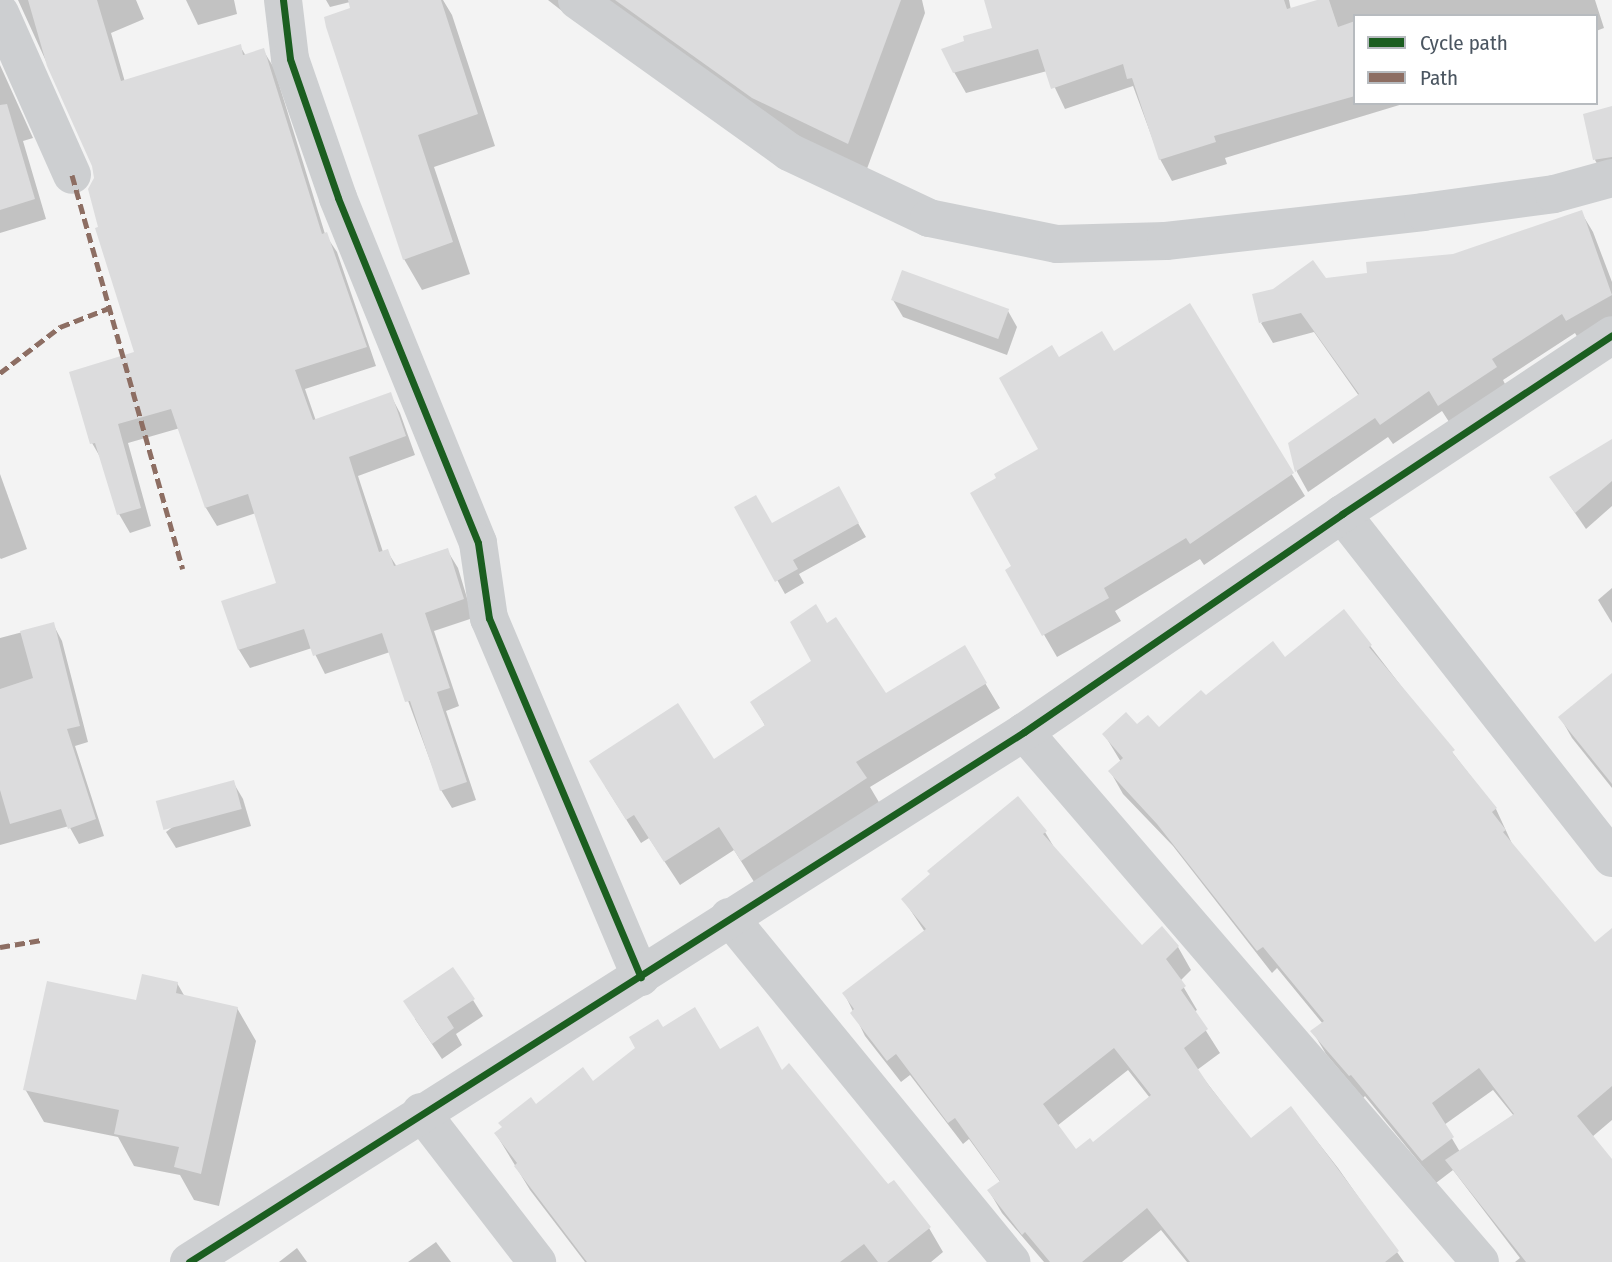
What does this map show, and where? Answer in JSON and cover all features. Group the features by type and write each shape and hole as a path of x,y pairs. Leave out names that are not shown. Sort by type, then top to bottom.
{"street":[{"path":"283,0 290,58 338,198 478,543 489,618 641,977"},
{"path":"578,0 789,152 929,218 1057,244 1166,241 1423,212 1554,194 1612,178"},
{"path":"0,13 72,175"},
{"path":"189,1262 421,1112 641,977 729,917 1024,732 1342,514 1612,335"},
{"path":"1342,514 1612,858"},
{"path":"1024,732 1480,1262"},
{"path":"729,917 1011,1262"},
{"path":"421,1112 537,1262"}],"building":[{"path":"28,0 97,0 121,81 241,44 243,55 264,48 322,234 327,232 367,347 295,370 313,420 391,392 406,436 349,457 379,552 388,549 394,566 448,548 464,599 425,613 450,688 437,692 467,782 440,791 410,701 405,702 382,633 313,656 304,629 238,650 221,601 276,583 248,494 205,508 171,409 118,424 141,508 117,515 95,443 90,444 69,372 134,352 95,228 98,227 88,189 94,178 92,166 47,66"},
{"path":"348,0 441,0 478,114 418,135 453,242 403,260 326,27 324,17 350,8"},
{"path":"615,0 901,0 848,144 752,98"},
{"path":"984,0 1284,0 1287,9 1317,0 1329,0 1338,27 1353,22 1353,97 1214,136 1216,142 1159,160 1132,78 1127,79 1123,64 1051,89 1038,49 953,73 941,49 964,41 963,36 992,28"},
{"path":"7,104 35,199 0,210 0,105"},
{"path":"1612,106 1612,157 1593,160 1583,114"},
{"path":"1582,210 1612,295 1566,321 1562,314 1492,359 1497,367 1438,406 1429,391 1380,425 1375,418 1295,472 1288,443 1359,394 1301,313 1259,323 1252,294 1273,289 1313,260 1326,278 1367,273 1366,262 1453,254"},
{"path":"902,270 1009,309 998,339 891,300"},
{"path":"1190,303 1294,473 1190,544 1186,538 1104,588 1109,598 1042,636 1005,570 1011,566 970,493 996,478 994,474 1038,449 999,378 1052,345 1059,357 1102,331 1114,351"},
{"path":"1612,439 1612,481 1575,513 1549,477"},
{"path":"839,486 859,523 793,560 798,569 775,582 734,507 756,495 772,523"},
{"path":"816,604 827,623 836,617 886,693 965,645 987,683 856,762 867,778 741,861 719,827 664,862 634,815 626,820 589,761 678,703 714,759 765,725 750,702 811,661 790,622"},
{"path":"1344,609 1372,645 1369,647 1455,750 1452,752 1497,808 1492,812 1506,830 1503,832 1595,942 1612,928 1612,1086 1577,1116 1612,1159 1612,1262 1526,1262 1445,1160 1514,1114 1479,1068 1432,1103 1454,1137 1422,1161 1351,1075 1349,1076 1310,1031 1324,1021 1263,947 1257,951 1157,824 1108,771 1123,758 1102,734 1126,712 1137,724 1148,715 1159,727 1201,690 1206,695 1273,641 1285,657"},
{"path":"54,622 80,726 67,729 96,819 68,829 61,809 10,824 0,790 0,689 33,678 20,631"},
{"path":"1612,673 1612,784 1558,717"},
{"path":"234,780 242,809 164,830 156,801"},
{"path":"1018,796 1047,831 1043,834 1142,945 1162,926 1179,946 1166,959 1186,986 1181,990 1208,1029 1184,1048 1210,1087 1251,1138 1291,1106 1399,1251 1385,1262 1190,1262 1147,1208 1082,1262 1050,1262 1025,1232 1022,1235 987,1190 1000,1181 955,1118 948,1123 896,1054 887,1061 850,1013 854,1009 842,993 926,929 901,899 930,874 927,871","holes":["1114,1048 1151,1095 1093,1142 1090,1138 1076,1149 1043,1104"]},
{"path":"453,967 475,999 447,1017 454,1028 432,1044 403,1001"},
{"path":"142,974 178,982 176,993 238,1007 201,1174 174,1167 179,1147 114,1134 119,1110 23,1090 47,981 136,1000"},
{"path":"695,1007 720,1049 758,1026 782,1070 789,1063 888,1184 894,1180 931,1227 887,1262 878,1262 864,1244 840,1262 587,1262 514,1166 517,1163 494,1133 502,1127 498,1123 531,1097 536,1104 583,1067 593,1081 635,1048 629,1037 658,1019 663,1027"}],"marked path":[{"path":"72,175 183,569"},
{"path":"0,373 60,327 109,308"},
{"path":"0,947 41,940"}],"cycle path":[{"path":"283,0 290,59 338,198 478,543 489,618 641,977"},
{"path":"189,1262 1024,732 1342,514 1612,335"}]}
